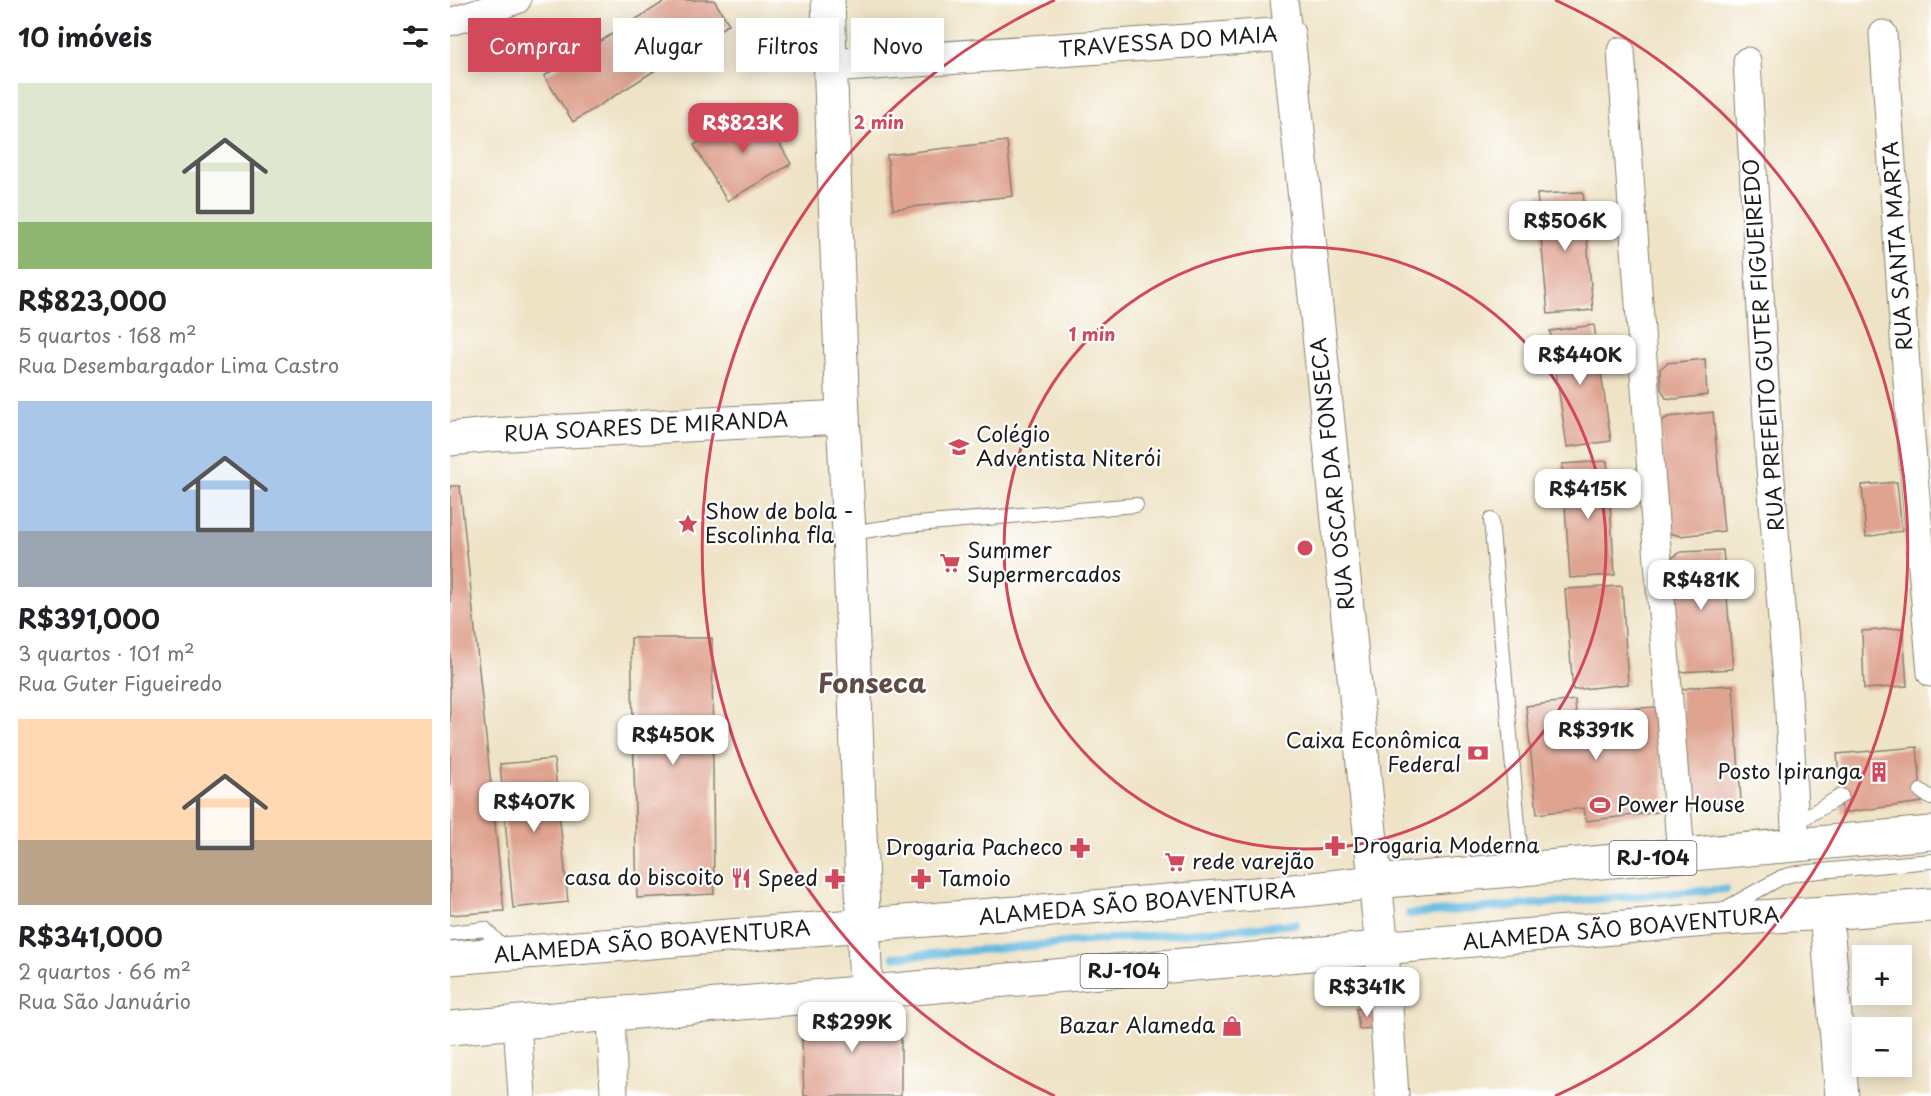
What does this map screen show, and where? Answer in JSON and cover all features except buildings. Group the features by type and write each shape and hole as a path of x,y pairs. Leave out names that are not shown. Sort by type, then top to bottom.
{"main road":[{"path":"828,0 829,18"},
{"name":"TRAVESSA DO MAIA","path":"839,65 1288,34"},
{"name":"RUA OSCAR DA FONSECA","path":"1288,34 1382,948 1392,1096"},
{"path":"831,72 866,994"},
{"name":"RUA SOARES DE MIRANDA","path":"450,439 489,435 843,417"},
{"name":"ALAMEDA SÃO BOAVENTURA","path":"450,958 1304,890 1680,855 1795,835 1931,834"},
{"name":"ALAMEDA SÃO BOAVENTURA","path":"450,1028 1706,920 1931,904"},
{"path":"1826,913 1842,1096"}],"street":[{"path":"450,22 517,0"},
{"name":"RUA OSCAR DA FONSECA","path":"1284,0 1288,34"},
{"name":"RUA SANTA MARTA","path":"1883,34 1910,426 1931,673"},
{"path":"1621,51 1680,855"},
{"name":"RUA PREFEITO GUTER FIGUEIREDO","path":"1747,61 1769,455 1788,695 1795,835"},
{"path":"611,1013 614,1096"},
{"path":"517,1022 522,1096"}],"lane":[{"path":"849,533 906,525 1136,505"},
{"path":"1491,520 1522,870"},
{"path":"1795,835 1841,796"},
{"path":"1706,920 1782,877 1798,873 1931,861"},
{"path":"450,933 485,929 508,954"}],"waterway":[{"path":"1409,914 1726,889"},
{"path":"894,957 1296,924"}],"place":[{"name":"Colégio Adventista Niterói","path":"959,447"},
{"name":"Show de bola - Escolinha fla","path":"688,524"},
{"name":"Summer Supermercados","path":"950,563"},
{"name":"Caixa Econômica Federal","path":"1478,753"},
{"name":"Posto Ipiranga","path":"1879,772"},
{"name":"Power House","path":"1600,805"},
{"name":"Drogaria Moderna","path":"1335,846"},
{"name":"Drogaria Pacheco","path":"1080,848"},
{"name":"rede varejão","path":"1175,862"},
{"name":"casa do biscoito","path":"741,878"},
{"name":"Speed","path":"835,879"},
{"name":"Tamoio","path":"921,879"},
{"name":"Bazar Alameda","path":"1232,1026"}],"district":[{"name":"Fonseca","path":"872,684"}]}
